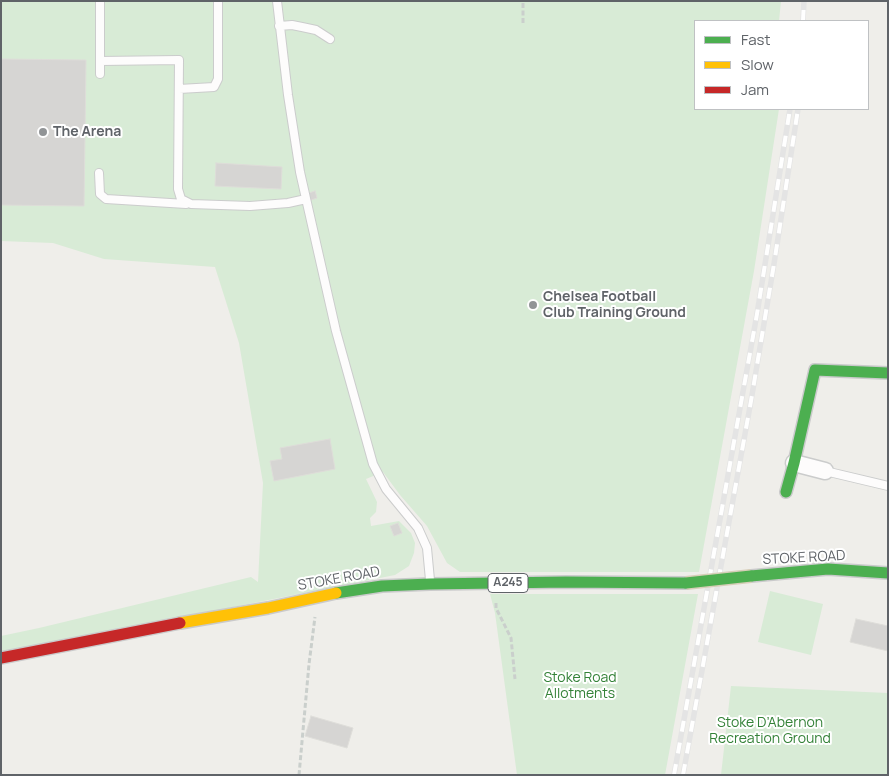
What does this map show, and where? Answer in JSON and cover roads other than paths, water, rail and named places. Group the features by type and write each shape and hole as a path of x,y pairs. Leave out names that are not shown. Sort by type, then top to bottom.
{"main road":[{"path":"786,492 815,370 888,373"},
{"name":"STOKE ROAD","path":"1,658 189,621 268,608 318,596 382,586 566,582 686,582 828,569 888,573"}],"street":[{"path":"794,463 825,472"}],"lane":[{"path":"100,1 100,74"},
{"path":"179,89 214,87 218,79 218,1"},
{"path":"277,1 288,95 306,199 336,332 373,464 386,489 418,528 427,548 430,584"},
{"path":"279,26 292,25 316,30 330,39"},
{"path":"100,61 179,60 178,189 181,199 191,204"},
{"path":"99,173 100,194 106,199 250,206 288,204 306,199"},
{"path":"825,472 888,486"}],"railway":[{"path":"803,20 804,1"},
{"path":"674,775 757,314 790,110"},
{"path":"683,775 751,401 798,110"}],"place":[{"name":"The Arena","path":"43,132"},
{"name":"Chelsea Football Club Training Ground","path":"533,305"}],"park label":[{"name":"Stoke Road Allotments","path":"580,686"},
{"name":"Stoke D’Abernon Recreation Ground","path":"770,732"}]}
